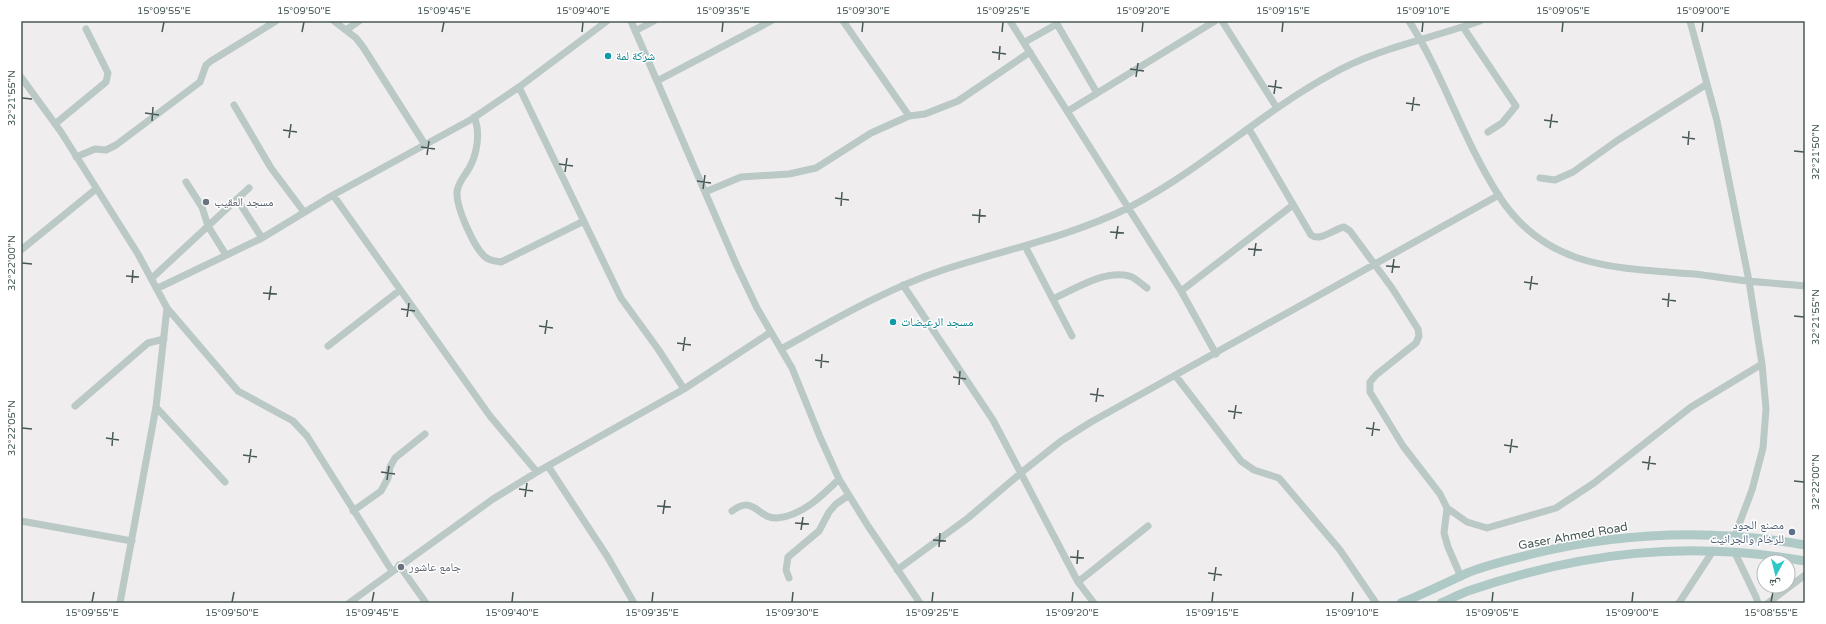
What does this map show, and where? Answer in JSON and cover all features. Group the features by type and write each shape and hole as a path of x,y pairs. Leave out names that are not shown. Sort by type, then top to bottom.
{"main road":[{"name":"Gaser Ahmed Road","path":"1402,603 1461,576 1507,560 1595,542 1649,536 1735,535 1805,545"},
{"name":"Gaser Ahmed Road","path":"1441,603 1452,601 1470,590 1503,580 1576,561 1625,553 1676,550 1713,551 1805,561"}],"street":[{"path":"76,157 95,149 106,150 116,145 200,82 206,65 211,61 276,21"},
{"path":"334,21 356,38 377,67 424,143"},
{"path":"346,30 359,21"},
{"path":"158,288 262,238 424,143 474,117 519,87 607,21"},
{"path":"631,21 737,266 771,332 792,368 820,437 839,478 897,570 920,603"},
{"path":"635,31 654,21"},
{"path":"657,82 771,21"},
{"path":"843,21 909,116"},
{"path":"1010,21 1025,42 1127,208 1181,291 1216,354"},
{"path":"1068,111 1215,21"},
{"path":"1222,21 1276,108"},
{"path":"1409,21 1420,38 1498,195 1511,213 1532,233 1550,247 1593,263 1637,269 1709,275 1749,281 1805,286"},
{"path":"782,349 903,285 941,270 1025,246 1076,229 1127,208 1158,191 1249,129 1276,108 1346,66 1381,51 1480,21"},
{"path":"1690,21 1717,121 1749,281 1762,364 1766,409 1764,448 1752,490 1735,535"},
{"path":"1025,42 1059,22 1097,93"},
{"path":"1463,27 1516,106 1502,123 1488,132"},
{"path":"55,124 106,82 108,73 86,30"},
{"path":"705,192 741,177 789,174 816,168 871,133 909,116 925,114 958,101 1030,52"},
{"path":"21,77 55,124 76,157 152,278 167,308 238,391 293,421 307,436 392,571"},
{"path":"1540,178 1551,180 1564,177 1618,140 1707,84"},
{"path":"519,87 621,298 658,348 684,389"},
{"path":"234,105 271,168 304,212"},
{"path":"474,117 478,132 476,148 471,164 459,184 457,193 458,205 477,247 484,256 494,262 501,262 584,221"},
{"path":"1249,129 1311,235 1315,238 1320,238 1344,227 1350,231 1375,264 1418,329 1419,336 1416,343 1411,349 1376,374 1370,382 1370,392 1402,446 1440,494 1447,508 1467,522 1487,528 1556,508 1594,483 1691,407 1762,364"},
{"path":"186,182 202,207 208,226 226,255"},
{"path":"152,278 249,188"},
{"path":"21,250 96,189"},
{"path":"333,195 490,416 537,472"},
{"path":"897,570 968,518 1022,472 1061,442 1091,422 1216,354 1498,195"},
{"path":"237,199 262,238"},
{"path":"1181,291 1293,205"},
{"path":"1025,246 1072,336"},
{"path":"1053,299 1098,278 1116,275 1130,276 1147,288"},
{"path":"903,285 979,398 1022,472 1078,582 1094,603"},
{"path":"328,346 400,290"},
{"path":"120,603 156,407 167,308"},
{"path":"349,603 399,565 493,499 537,472 684,389 771,332"},
{"path":"75,406 148,343 164,340"},
{"path":"1175,375 1186,393 1241,461 1254,470 1278,478 1316,521 1344,556 1376,603"},
{"path":"156,407 225,482"},
{"path":"353,511 382,489 395,458 425,434"},
{"path":"548,466 607,556 634,603"},
{"path":"732,511 745,504 752,505 768,517 776,518 791,515 816,501 839,478"},
{"path":"789,578 786,570 788,557 819,531 829,512 836,504 849,495"},
{"path":"1447,508 1444,533 1452,559 1461,576"},
{"path":"21,521 132,541"},
{"path":"1078,582 1148,526"},
{"path":"1679,603 1713,551"},
{"path":"1734,553 1756,596 1758,603"},
{"path":"399,565 426,603"},
{"path":"1768,603 1805,575"}],"place":[{"name":"شركة لمة","path":"608,56"},
{"name":"مسجد العقيب","path":"206,202"},
{"name":"مسجد الرعيضات","path":"893,322"},
{"name":"مصنع الجود للرخام والجرانيت","path":"1792,532"},
{"name":"جامع عاشور","path":"401,567"}]}
